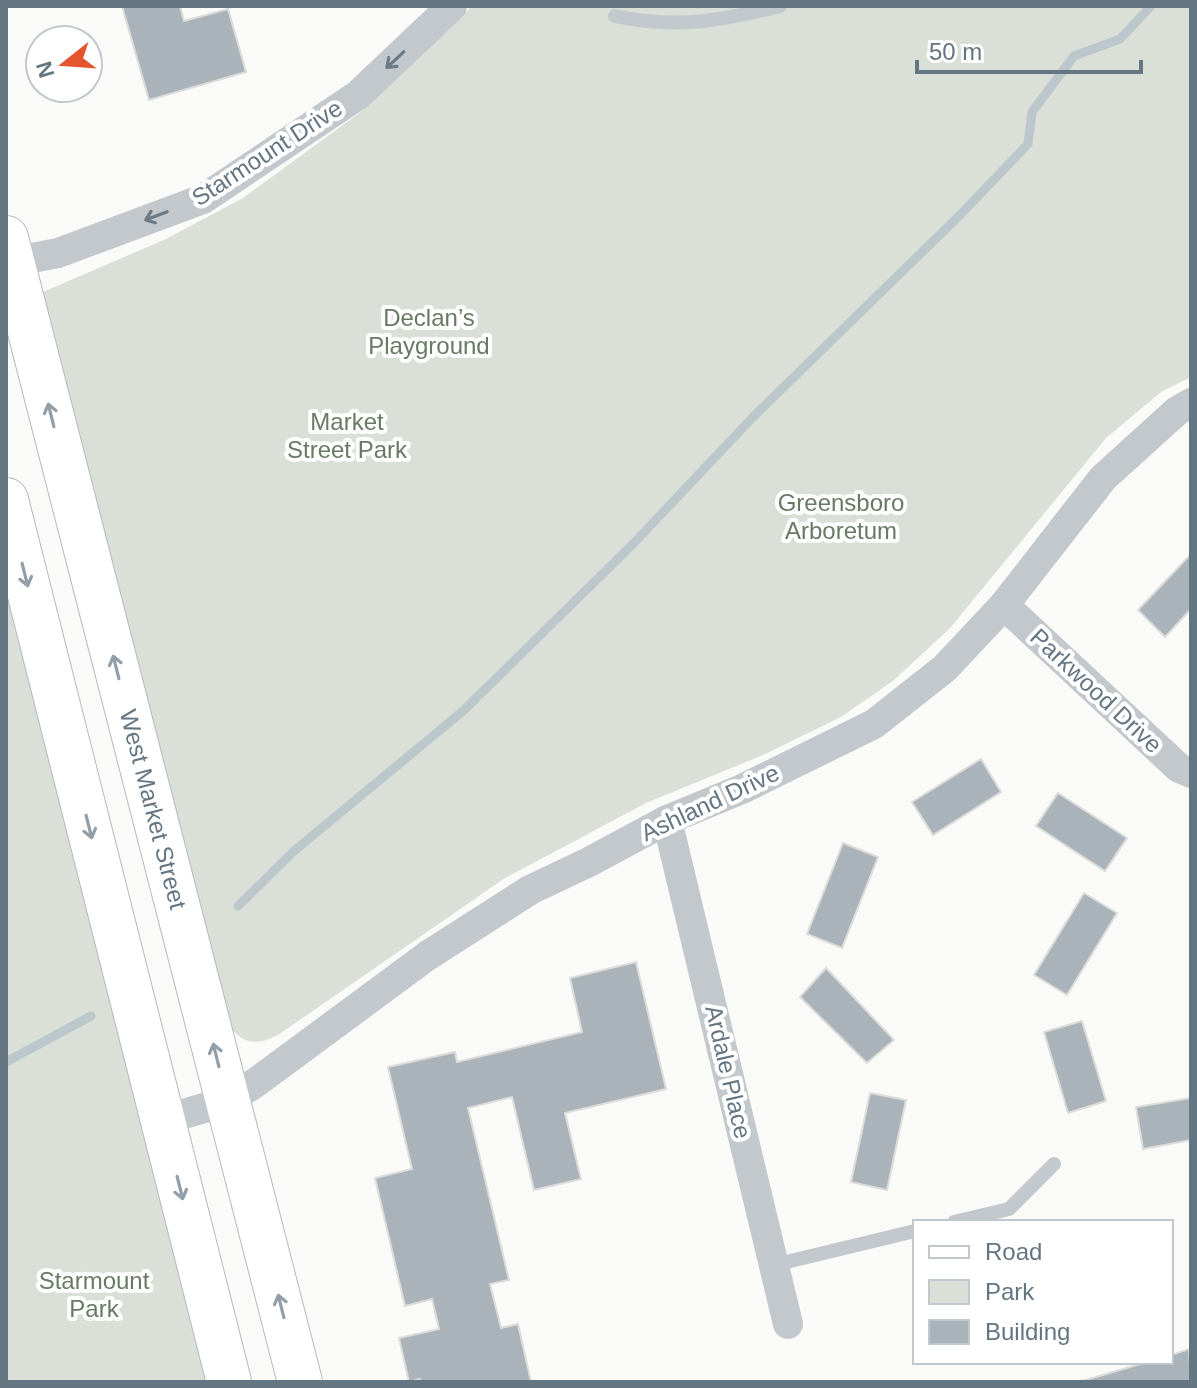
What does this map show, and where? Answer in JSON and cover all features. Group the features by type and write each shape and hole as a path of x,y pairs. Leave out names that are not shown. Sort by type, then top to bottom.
{"main road":[{"name":"West Market Street","path":"8,254 300,1382"},
{"path":"6,500 229,1382"}],"street":[{"name":"Starmount Drive","path":"8,254 58,253 203,199 358,95 452,6"},
{"name":"Ashland Drive","path":"163,1120 228,1101 427,956 530,890 667,820 742,789 874,724 945,668 1004,605 1103,478 1177,411 1191,403"},
{"name":"Parkwood Drive","path":"1004,605 1179,768 1191,773"},
{"name":"Ardale Place","path":"667,820 788,1324"}],"lane":[{"path":"615,16 644,22 694,23 780,6"},
{"path":"962,1220 1009,1209 1054,1164"},
{"path":"774,1265 913,1231"}],"green space":[{"path":"472,6 1191,6 1191,377 1161,392 1106,438 951,627 893,681 841,717 763,755 646,803 505,878 278,1035 252,1042 240,1037 222,1016 43,292 166,239 243,198 362,111"},
{"name":"Starmount Park","path":"6,586 207,1382 6,1382"}],"building":[{"path":"122,6 180,6 184,21 228,9 246,72 149,100"},
{"path":"1191,554 1191,609 1165,637 1138,610"},
{"path":"981,759 1001,792 933,835 912,802"},
{"path":"1058,793 1127,838 1105,871 1036,826"},
{"path":"843,843 878,857 842,948 807,934"},
{"path":"1084,893 1117,913 1067,995 1034,975"},
{"path":"636,962 666,1089 565,1113 581,1179 534,1190 512,1097 468,1108 509,1280 490,1284 501,1328 518,1324 531,1382 421,1382 420,1379 409,1382 399,1338 439,1329 432,1299 405,1306 375,1178 412,1169 388,1067 455,1052 457,1062 582,1032 570,978"},
{"path":"826,968 894,1040 867,1063 800,997"},
{"path":"1082,1021 1106,1101 1068,1113 1044,1032"},
{"path":"870,1093 906,1100 887,1190 851,1182"},
{"path":"1191,1098 1191,1140 1143,1149 1136,1107"},
{"path":"1189,1349 1191,1382 1079,1382 1140,1364 1173,1364 1173,1354"}],"waterway":[{"path":"238,906 294,851 463,711 632,545 753,417 960,215 1028,144 1032,112 1074,56 1120,39 1151,6"},
{"path":"6,1062 91,1016"}],"park label":[{"name":"Declan’s Playground","path":"429,332"},
{"name":"Market Street Park","path":"347,436"},
{"name":"Greensboro Arboretum","path":"841,517"}]}
